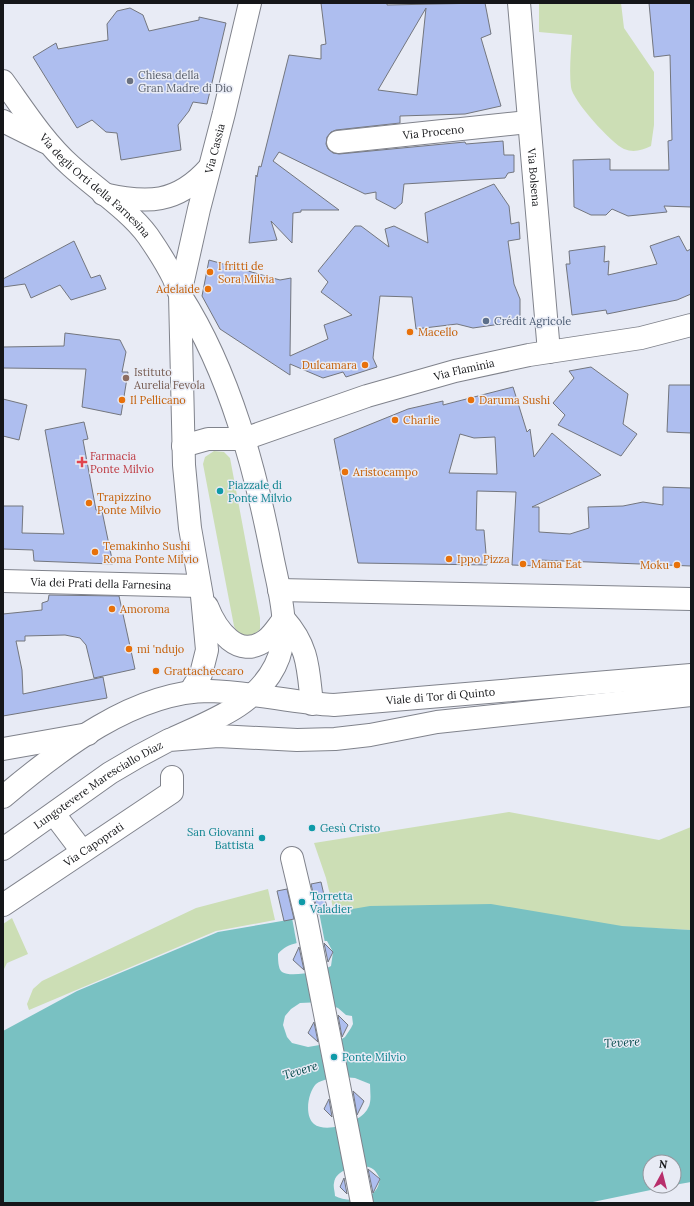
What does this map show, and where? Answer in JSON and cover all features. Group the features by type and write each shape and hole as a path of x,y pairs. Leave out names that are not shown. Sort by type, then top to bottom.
{"street":[{"name":"Via Cassia","path":"180,294 208,168 224,113 250,3"},
{"name":"Via Bolsena","path":"519,3 528,122 549,352"},
{"name":"Via degli Orti della Farnesina","path":"3,81 50,144 70,165 131,217 146,233 167,265 180,294"},
{"path":"3,121 50,144"},
{"name":"Via Proceno","path":"338,142 528,122"},
{"path":"102,193 140,200 162,199 191,186 208,168"},
{"path":"169,740 234,710 253,695 265,682 278,659 284,619 258,488 244,439 224,383 190,310 180,294"},
{"path":"3,797 53,757 88,734 148,702 170,695 190,692 201,674 207,650 201,591 190,528 183,446 180,294"},
{"name":"Via Flaminia","path":"244,439 337,406 431,377 484,364 549,352 641,338 691,325"},
{"path":"183,446 213,439 244,439"},
{"name":"Via dei Prati della Farnesina","path":"3,581 201,591"},
{"path":"279,590 358,593 691,599"},
{"path":"201,591 213,620 220,631 232,642 238,645 251,647 262,643 284,619"},
{"path":"284,619 295,631 302,645 308,666 312,704"},
{"name":"Viale di Tor di Quinto","path":"190,692 228,692 312,704 350,704 691,675"},
{"name":"Lungotevere Maresciallo Diaz","path":"3,850 125,764 169,740 218,736 297,740 350,738 437,722 691,694"},
{"path":"3,749 88,734"},
{"name":"Via Capoprati","path":"3,905 172,792 172,777"},
{"path":"54,814 82,851"},
{"path":"292,858 306,917 362,1203"}],"green space":[{"path":"539,3 621,3 624,28 654,72 654,125 651,146 644,149 631,151 624,149 602,131 585,111 573,93 571,87 570,68 572,35 539,32"},
{"path":"214,451 224,452 230,458 260,618 260,629 250,636 242,635 234,626 203,464 205,457"},
{"path":"509,812 659,840 691,827 691,930 334,912 326,878 314,843"},
{"path":"268,889 275,920 216,931 29,1010 27,1004 33,989 42,981 196,908"},
{"path":"12,918 28,954 7,963 3,971 3,924"}],"water":[{"name":"Tevere","path":"491,904 622,926 691,930 691,1182 682,1184 682,1154 642,1154 642,1192 588,1203 3,1203 3,1031 77,991 218,932 370,906","holes":["327,941 333,952 331,966 314,972 299,974 286,974 281,971 278,964 278,954 283,949 300,942","322,1002 338,1008 346,1015 352,1016 353,1024 345,1037 337,1042 308,1047 292,1043 287,1037 283,1025 285,1016 291,1009 300,1003","343,1077 355,1078 370,1084 370,1099 368,1108 359,1118 343,1125 327,1128 314,1124 309,1116 308,1110 309,1098 313,1088 319,1082","362,1166 371,1168 380,1179 376,1190 367,1197 356,1200 344,1199 335,1196 334,1185 335,1179 338,1175 345,1170"]}],"pier":[{"path":"319,912 325,943 297,945 292,918"}],"building":[{"path":"321,3 387,3 387,5 485,3 491,34 481,38 501,106 465,114 400,116 400,123 336,130 331,132 327,137 326,144 328,149 333,153 339,154 465,142 466,144 503,141 504,155 514,155 514,172 508,173 505,178 404,184 402,203 395,209 376,199 376,192 365,194 279,152 273,161 339,210 301,210 301,212 293,213 292,243 271,221 277,240 249,243 256,175 257,177 259,166 261,167 289,55 321,59 321,45 326,44","holes":["426,8 417,95 378,90"]},
{"path":"649,3 691,3 691,207 664,206 667,212 628,216 612,209 606,215 591,215 574,207 573,160 610,159 610,170 669,170 668,141 672,140 670,55 654,57"},
{"name":"Chiesa della Gran Madre di Dio","path":"130,8 143,15 149,31 199,20 199,17 226,23 207,104 193,102 189,111 178,125 181,150 121,160 117,133 106,132 92,120 77,128 33,57 56,43 58,49 108,40 107,24 117,11"},
{"path":"494,184 509,206 511,224 519,222 520,239 508,241 514,284 520,299 520,318 512,320 508,323 473,328 457,324 416,329 412,297 380,296 373,358 377,367 346,377 343,372 323,378 290,364 290,375 220,329 202,296 209,260 280,280 291,278 290,356 328,339 324,325 352,315 321,292 328,282 318,271 355,226 361,226 389,247 385,229 394,226 428,243 425,213"},
{"path":"679,236 687,251 691,249 691,294 677,300 607,314 606,310 572,315 566,264 570,264 569,251 605,246 604,262 609,261 608,275 657,264 650,246"},
{"path":"74,241 91,278 100,275 106,289 71,300 60,285 31,298 25,284 3,287 3,279"},
{"path":"65,333 120,340 126,352 122,372 128,372 121,415 82,407 86,369 3,368 3,347 64,346"},
{"path":"591,367 628,394 623,424 637,434 621,456 558,425 565,415 553,403 574,378 569,371"},
{"path":"669,385 691,385 691,433 667,432"},
{"path":"513,387 527,432 530,429 534,457 552,433 601,475 532,507 539,507 539,532 570,534 589,528 588,507 623,506 643,502 663,505 663,487 691,488 691,566 538,560 538,566 512,565 516,492 477,491 476,530 484,530 487,565 358,563 334,439 408,409 443,401 443,405","holes":["460,434 474,438 495,437 497,474 449,473"]},
{"path":"3,399 27,405 19,440 3,436"},
{"path":"84,422 88,439 83,440 96,510 102,511 113,564 34,561 33,550 3,549 3,506 23,506 22,533 64,534 45,430"},
{"path":"49,595 119,596 135,669 94,678 86,645 80,638 65,635 25,636 25,641 16,641 22,670 23,694 103,677 107,698 3,716 3,614 42,610 42,603 48,601"},
{"path":"321,882 328,912 318,914 311,884"},
{"path":"287,889 294,919 284,921 277,891"},
{"path":"324,943 333,952 328,962"},
{"path":"299,947 304,970 293,960"},
{"path":"338,1015 348,1025 342,1037"},
{"path":"314,1022 318,1042 308,1033"},
{"path":"353,1091 364,1101 357,1115"},
{"path":"329,1099 332,1117 324,1109"},
{"path":"368,1169 380,1179 373,1193"},
{"path":"344,1178 347,1194 340,1187"}],"place":[{"name":"Chiesa della Gran Madre di Dio","path":"130,81"},
{"name":"I fritti de Sora Milvia","path":"210,272"},
{"name":"Adelaide","path":"208,289"},
{"name":"Crédit Agricole","path":"486,321"},
{"name":"Macello","path":"410,332"},
{"name":"Dulcamara","path":"365,365"},
{"name":"Istituto Aurelia Fevola","path":"126,378"},
{"name":"Il Pellicano","path":"122,400"},
{"name":"Daruma Sushi","path":"471,400"},
{"name":"Charlie","path":"395,420"},
{"name":"Farmacia Ponte Milvio","path":"82,462"},
{"name":"Aristocampo","path":"345,472"},
{"name":"Piazzale di Ponte Milvio","path":"220,491"},
{"name":"Trapizzino Ponte Milvio","path":"89,503"},
{"name":"Temakinho Sushi Roma Ponte Milvio","path":"95,552"},
{"name":"Ippo Pizza","path":"449,559"},
{"name":"Mama Eat","path":"523,564"},
{"name":"Moku","path":"677,565"},
{"name":"Amoroma","path":"112,609"},
{"name":"mi 'ndujo","path":"129,649"},
{"name":"Grattacheccaro","path":"156,671"},
{"name":"Gesù Cristo","path":"312,828"},
{"name":"San Giovanni Battista","path":"262,838"},
{"name":"Torretta Valadier","path":"302,902"},
{"name":"Ponte Milvio","path":"334,1057"}]}
